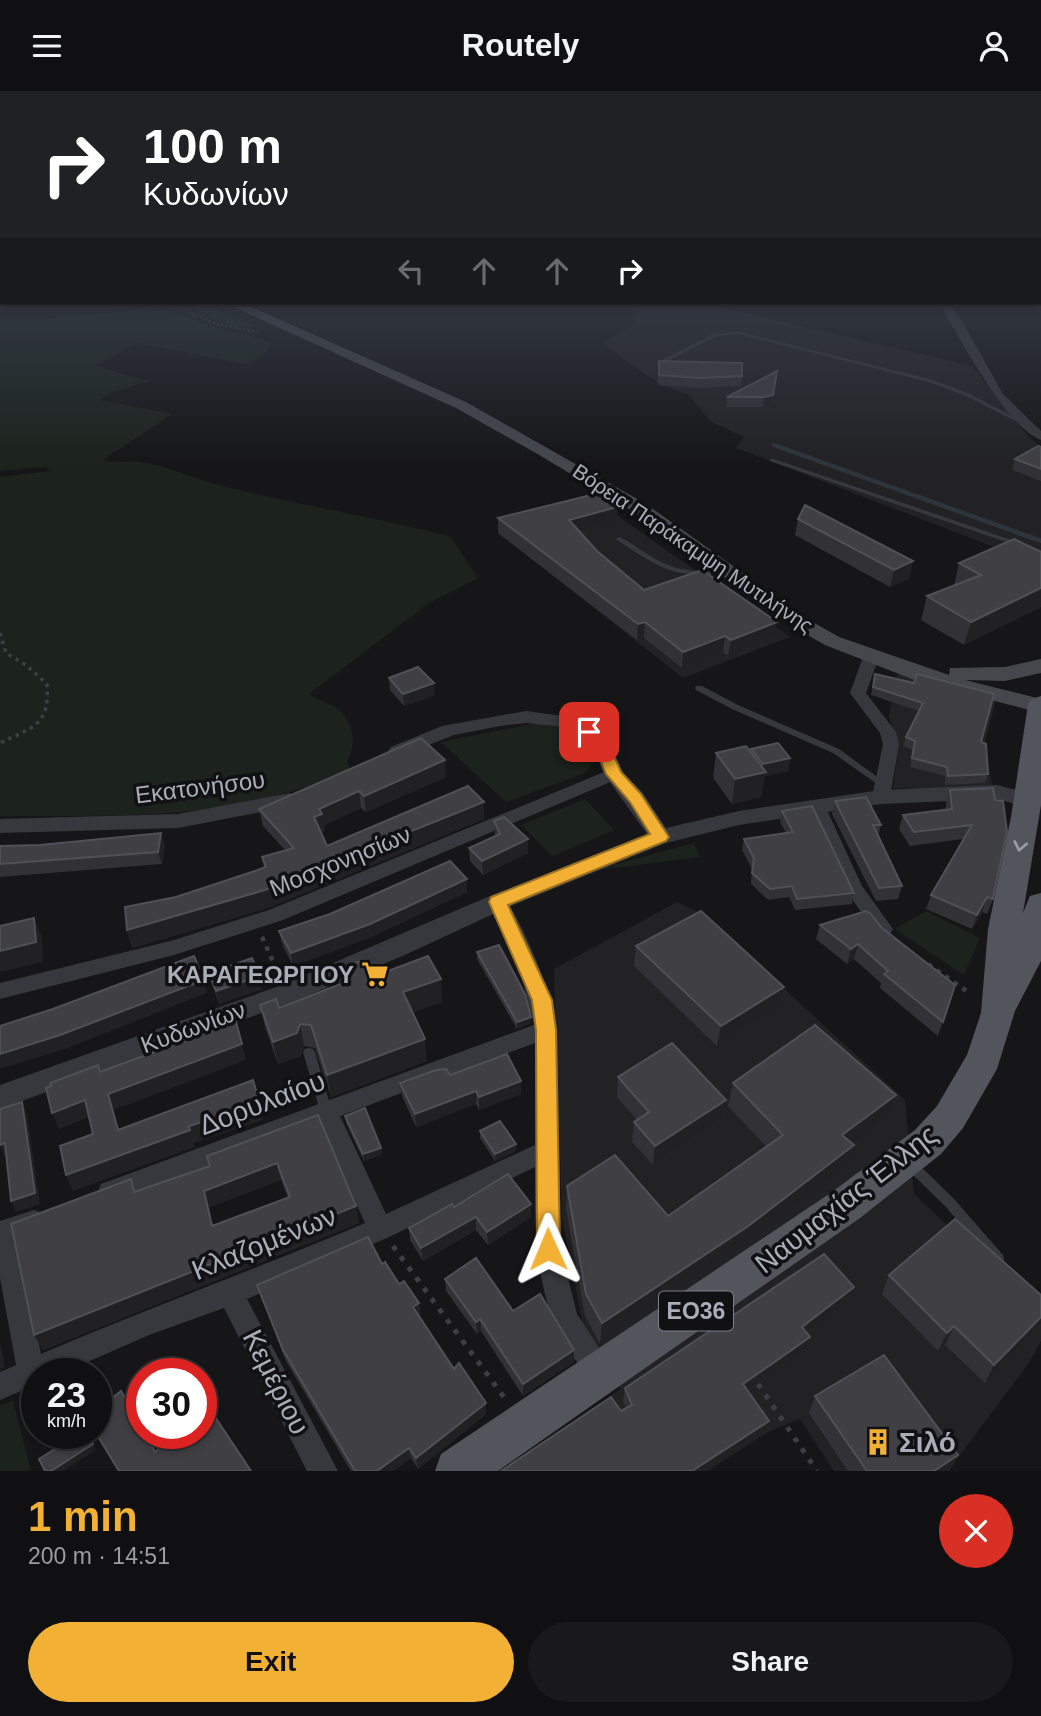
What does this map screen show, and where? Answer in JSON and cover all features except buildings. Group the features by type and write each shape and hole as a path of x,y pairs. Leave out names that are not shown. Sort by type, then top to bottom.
{"main road":[{"name":"Βόρεια Παράκαμψη Μυτιλήνης","path":"302,334 461,405 526,440 629,501 802,624 881,660 925,675 1041,705"},
{"name":"Βόρεια Παράκαμψη Μυτιλήνης","path":"881,660 958,673 1041,692"},
{"path":"958,673 1005,674 1041,666"},
{"name":"Ναυμαχίας Έλλης","path":"457,1471 824,1221 928,1142 965,1095 984,1059 998,1013 1004,929 1041,705"},
{"name":"ΕΟ36","path":"998,1013 1027,956 1041,904"}],"street":[{"path":"965,334 999,396 1041,437"},
{"path":"881,660 858,693 888,732 891,744 882,790"},
{"path":"378,760 449,730 500,720 552,719 570,722 601,742 614,774 635,798 660,837"},
{"name":"Μοσχονησίων","path":"0,991 102,967 278,914 405,864 562,793 614,774"},
{"name":"Κυδωνίων","path":"0,1097 290,998 498,902 660,837 739,818 817,808 882,790 997,792 1027,800"},
{"name":"Εκατονήσου","path":"0,826 178,821 265,807 310,795"},
{"path":"817,808 868,912 887,935 924,961"},
{"path":"498,902 532,971 542,1000 546,1030 548,1249 558,1296 572,1333 602,1374"},
{"name":"Δορυλαίου","path":"91,1199 546,1030"},
{"path":"326,1111 380,1229"},
{"name":"Κλαζομένων","path":"65,1358 145,1323 230,1293 380,1229 548,1150"},
{"path":"0,1233 52,1214"},
{"path":"0,1239 11,1268 28,1358"},
{"name":"Κεμέριου","path":"230,1293 323,1471"},
{"name":"Κλαζομένων","path":"0,1386 21,1377"}],"lane":[{"path":"659,363 719,334"},
{"path":"745,334 931,381 960,391 1026,424"},
{"path":"772,460 1041,552"},
{"path":"619,539 670,572 691,575 728,571"},
{"path":"699,688 735,708 824,745 882,790"},
{"path":"309,1052 326,1111"},
{"path":"906,1160 950,1203 1009,1271"}],"path":[{"path":"0,633 6,653 26,665 47,684 50,709 45,719 0,743"},
{"path":"924,961 998,1013"},
{"path":"380,1229 524,1425"},
{"path":"758,1384 817,1471"}],"shaded area":[{"path":"0,334 242,334 272,342 268,351 247,364 136,343 96,366 149,381 110,393 100,400 172,414 103,460 155,465 255,494 451,537 478,578 429,603 309,694 339,710 348,721 353,741 347,761 349,769 308,786 265,799 222,807 134,815 0,816 0,477 51,471 45,467 0,471"},
{"path":"616,334 837,334 972,366 1029,438 1041,446 1041,565 736,448 744,437 710,421 688,394 661,385 601,343"},
{"path":"602,504 790,637 683,678 498,533"},
{"path":"898,671 996,700 985,742 993,791 893,788 898,749 889,716"},
{"path":"537,723 575,728 601,754 585,773 506,802 441,742"},
{"path":"585,799 614,830 552,856 521,825"},
{"path":"694,843 700,857 590,871"},
{"path":"677,902 704,915 905,1100 914,1194 1041,1313 1041,1341 1029,1363 948,1471 834,1471 800,1419 766,1433 705,1471 500,1471 621,1389 583,1326 562,1218 554,969"},
{"path":"926,911 980,938 964,975 895,929"},
{"path":"13,1400 21,1432 21,1449 25,1449 31,1471 0,1471 0,1406"}],"waterway":[{"path":"774,445 1041,541"}],"place":[{"name":"ΚΑΡΑΓΕΩΡΓΙΟΥ","path":"375,974"},
{"name":"Σιλό","path":"878,1442"}],"route":[{"path":"548,1249 546,1030 542,1000 532,971 498,902 660,837 635,798 614,774 601,742 589,732"}]}
